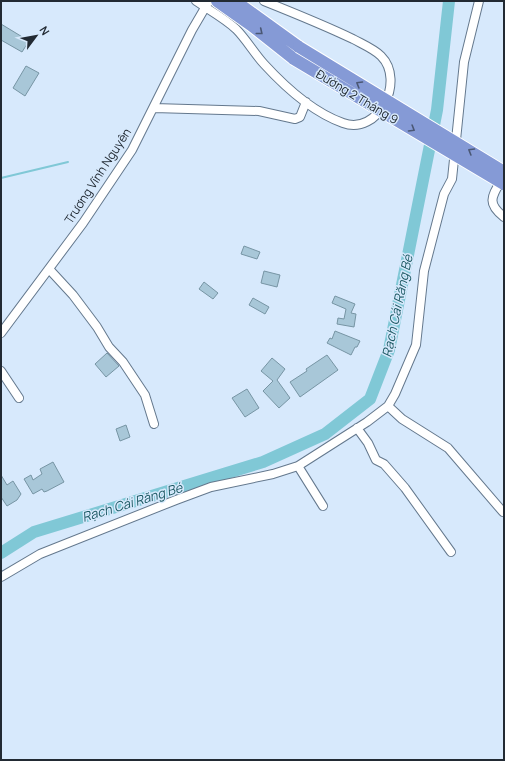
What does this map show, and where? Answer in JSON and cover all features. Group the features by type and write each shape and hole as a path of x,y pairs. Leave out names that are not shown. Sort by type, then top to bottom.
{"highway":[{"name":"Đường 2 Tháng 9","path":"216,1 294,59 504,184"},
{"name":"Đường 2 Tháng 9","path":"235,1 299,47 504,173"}],"street":[{"path":"196,1 207,4 224,18 290,91 306,102 343,123 356,126 365,124 373,119 391,90 392,78 389,65 381,55 367,46 323,25 264,1"},
{"path":"1,577 40,554 176,500 211,487 273,474 298,466 388,406 395,394 416,345 424,271 444,194 452,179 464,62 479,1"},
{"name":"Trương Vĩnh Nguyên","path":"1,333 83,223 132,150 192,30 207,4"},
{"path":"224,18 238,16"},
{"path":"154,108 259,111 295,119 300,117 306,102"},
{"path":"504,173 492,196 494,209 504,217"},
{"path":"49,269 73,296 97,328 108,347 123,362 144,395 154,424"},
{"path":"1,371 19,398"},
{"path":"388,406 402,419 448,448 503,512"},
{"path":"357,428 368,443 376,460 384,464 405,488 450,552"},
{"path":"298,466 323,506"}],"building":[{"path":"1,24 29,41 22,52 1,40"},
{"path":"26,66 39,73 25,96 13,88"},
{"path":"244,246 260,252 257,259 241,254"},
{"path":"264,271 280,275 277,287 261,283"},
{"path":"204,282 218,293 213,299 199,289"},
{"path":"335,296 355,304 351,313 356,314 354,327 337,324 338,318 344,319 346,309 332,303"},
{"path":"253,298 269,307 265,314 249,305"},
{"path":"335,331 360,341 351,355 327,343 330,338 332,339"},
{"path":"107,353 119,366 106,377 95,364"},
{"path":"327,355 338,370 300,397 290,382"},
{"path":"272,358 285,369 277,380 290,398 279,408 263,391 273,381 261,371"},
{"path":"247,389 259,408 245,417 232,398"},
{"path":"126,425 130,437 120,441 116,429"},
{"path":"53,462 64,482 47,491 44,492 42,489 33,494 24,479 31,475 33,480 42,474 40,469"},
{"path":"1,475 7,485 13,481 21,494 17,500 7,506 1,497"}],"waterway":[{"name":"Rạch Cái Răng Bé","path":"1,553 34,532 263,462 325,434 370,399 389,350 437,110 449,1"},
{"path":"1,178 68,162"}]}
